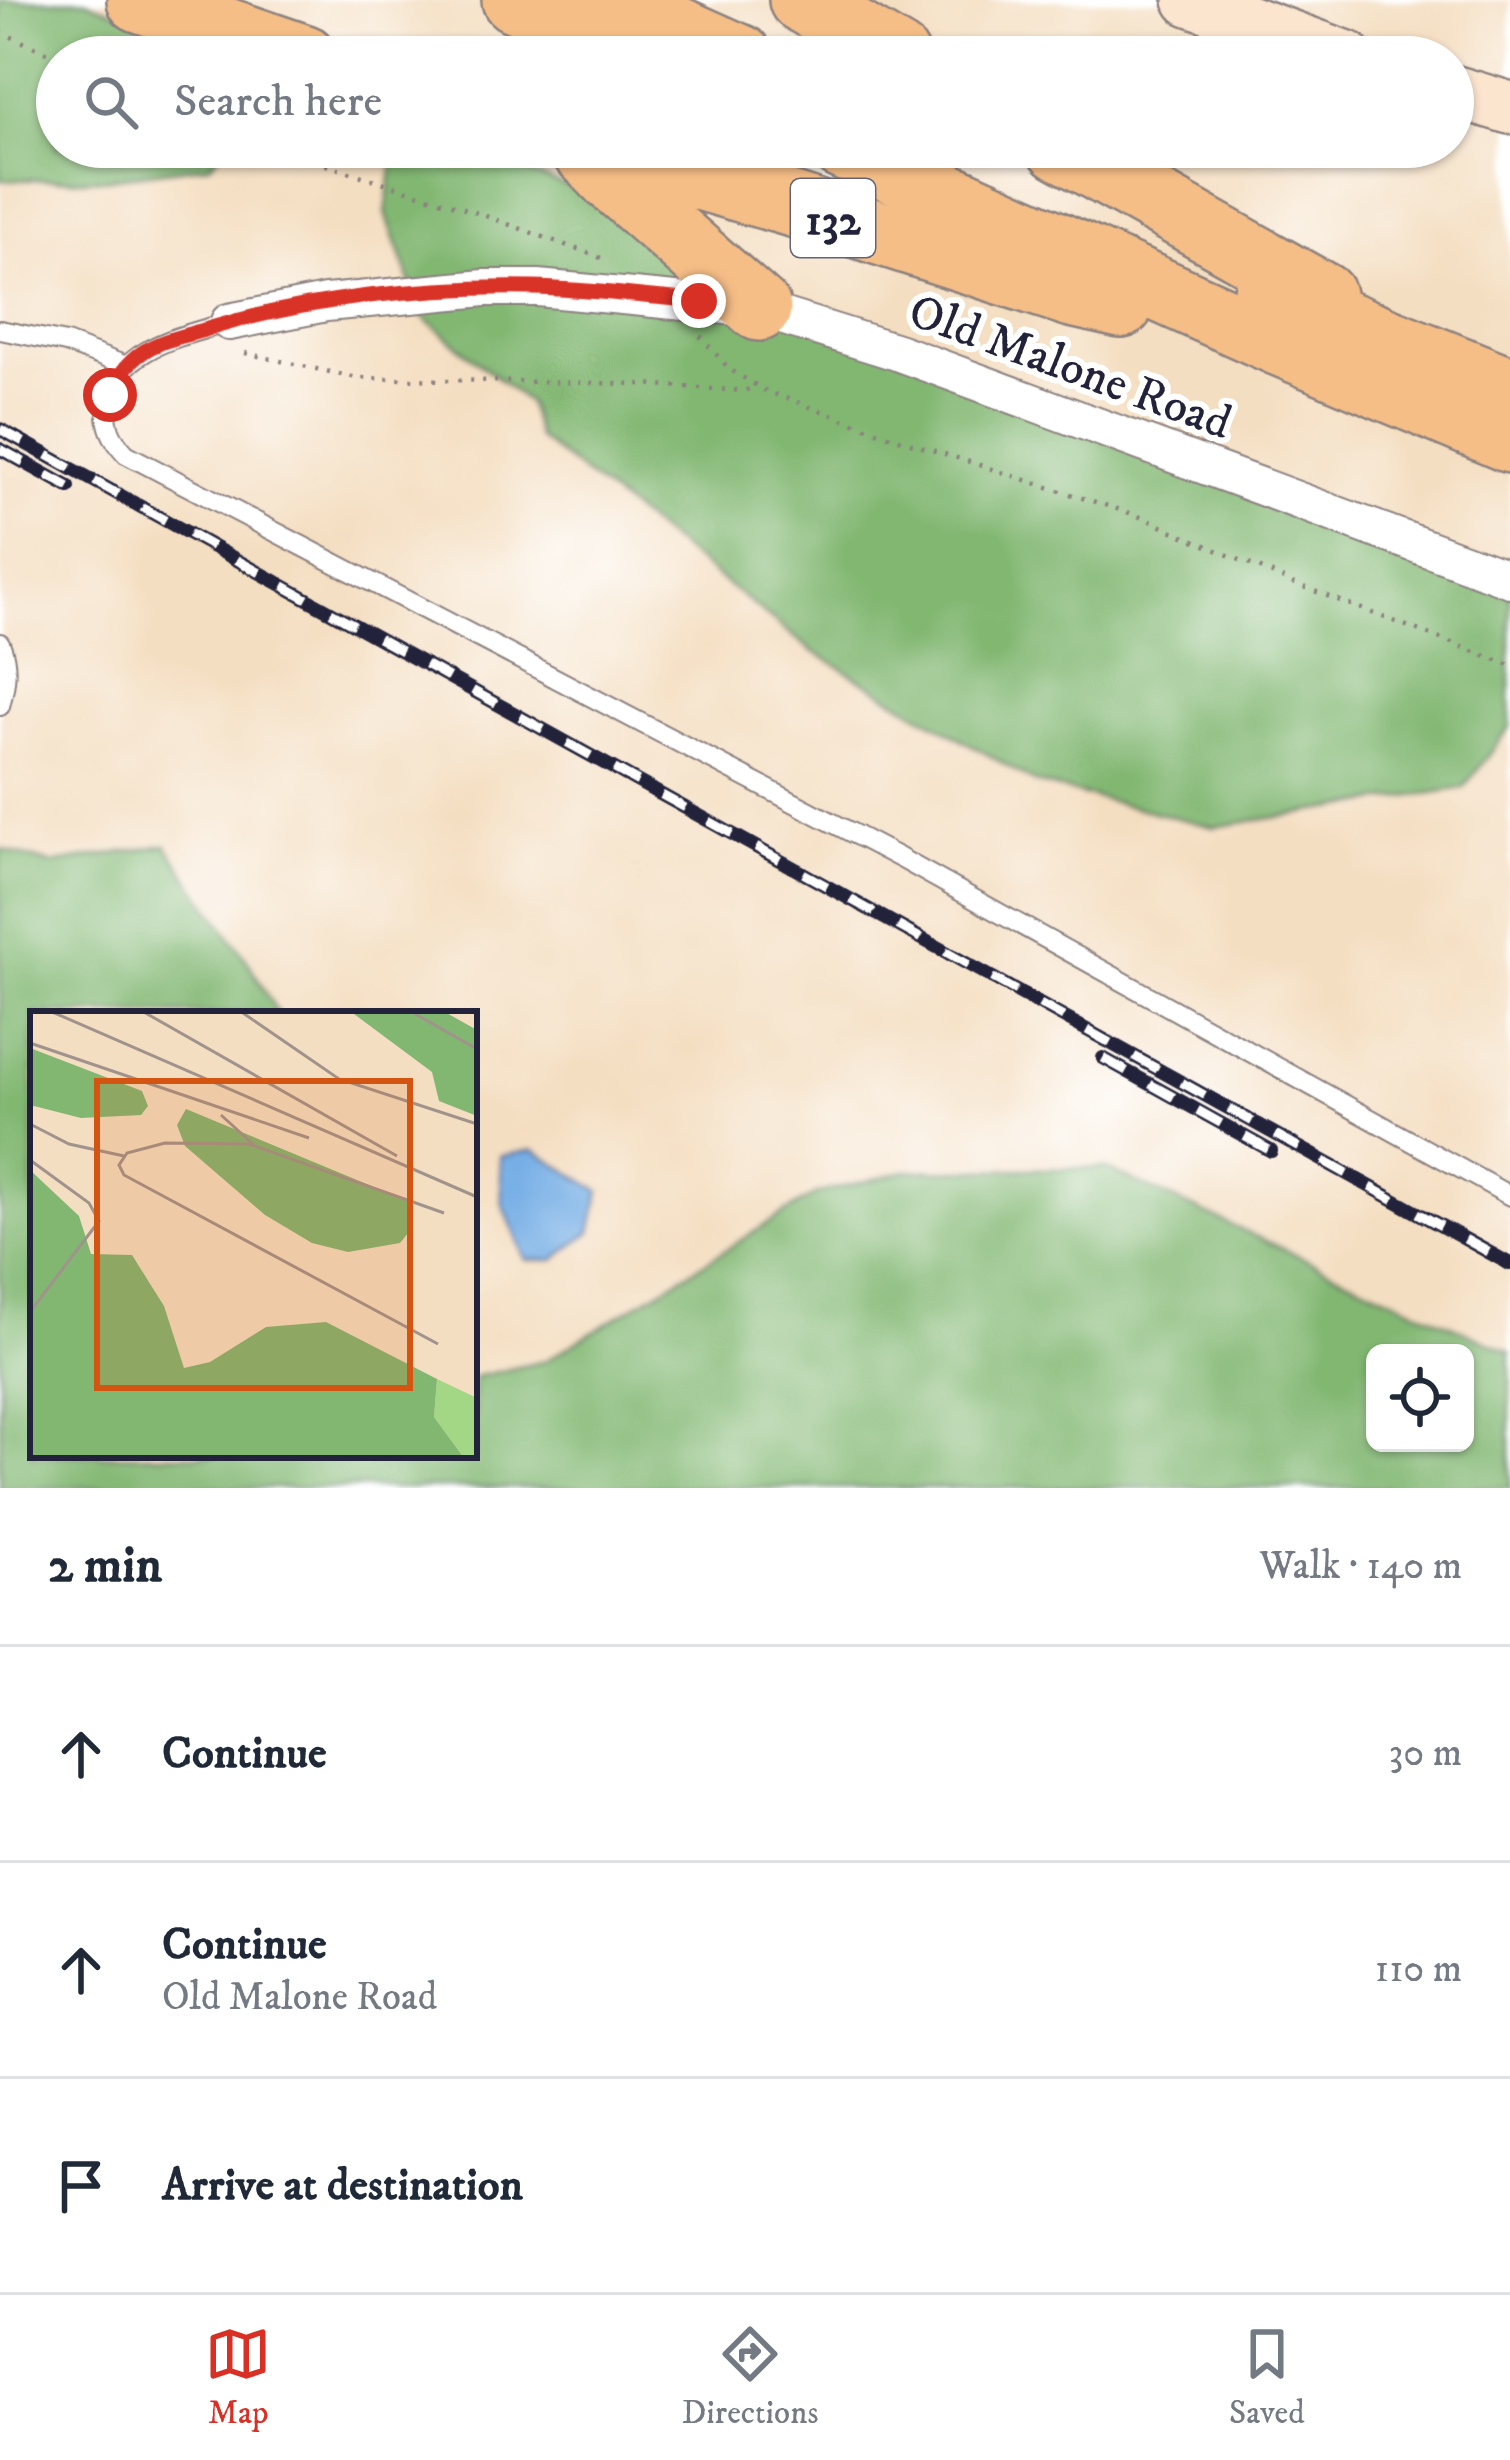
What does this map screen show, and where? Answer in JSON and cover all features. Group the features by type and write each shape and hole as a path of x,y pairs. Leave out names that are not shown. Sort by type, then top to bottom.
{"highway":[{"path":"139,0 244,36"},
{"path":"514,0 594,36"},
{"path":"613,0 694,36"},
{"path":"801,0 862,36"},
{"path":"600,168 759,309"},
{"name":"132","path":"665,168 1072,295 1280,344 1510,441"},
{"path":"888,168 1280,344"},
{"path":"987,168 1175,253 1510,389"},
{"path":"1096,168 1450,366"}],"street":[{"path":"1190,0 1289,36"},
{"path":"1474,97 1510,108"},
{"name":"Old Malone Road","path":"217,326 326,303 485,288 538,288 759,309 897,352 1510,579"}],"lane":[{"path":"217,326 144,351 126,366 106,409 113,440 126,454 858,836 1510,1196"},
{"path":"0,330 67,343 126,366"},
{"path":"0,643 7,680 0,706"}],"path":[{"path":"0,32 36,48"},
{"path":"336,168 613,262"},
{"path":"217,326 224,347 357,378 744,391 757,386"},
{"path":"695,331 730,370 757,386 910,443 1136,515 1293,583 1510,665"}],"green space":[{"path":"0,0 85,0 179,36 36,36 36,168 187,168 105,179 0,180"},
{"path":"392,168 514,168 595,196 800,308 1510,587 1510,727 1463,788 1214,827 1036,783 811,650 538,438 528,403 422,316 386,213"},
{"path":"166,845 276,1011 30,1011 30,1458 477,1458 477,1376 545,1361 816,1194 905,1171 1105,1168 1510,1352 1510,1488 0,1488 0,849 51,864"}],"water":[{"path":"534,1150 600,1191 591,1232 554,1260 526,1260 502,1202 500,1156"}],"railway":[{"path":"0,429 1510,1264"},
{"path":"0,449 69,487"},
{"path":"1103,1058 1271,1151"}],"route":[{"path":"110,395 126,366 170,339 326,303 485,288 699,301"}]}
